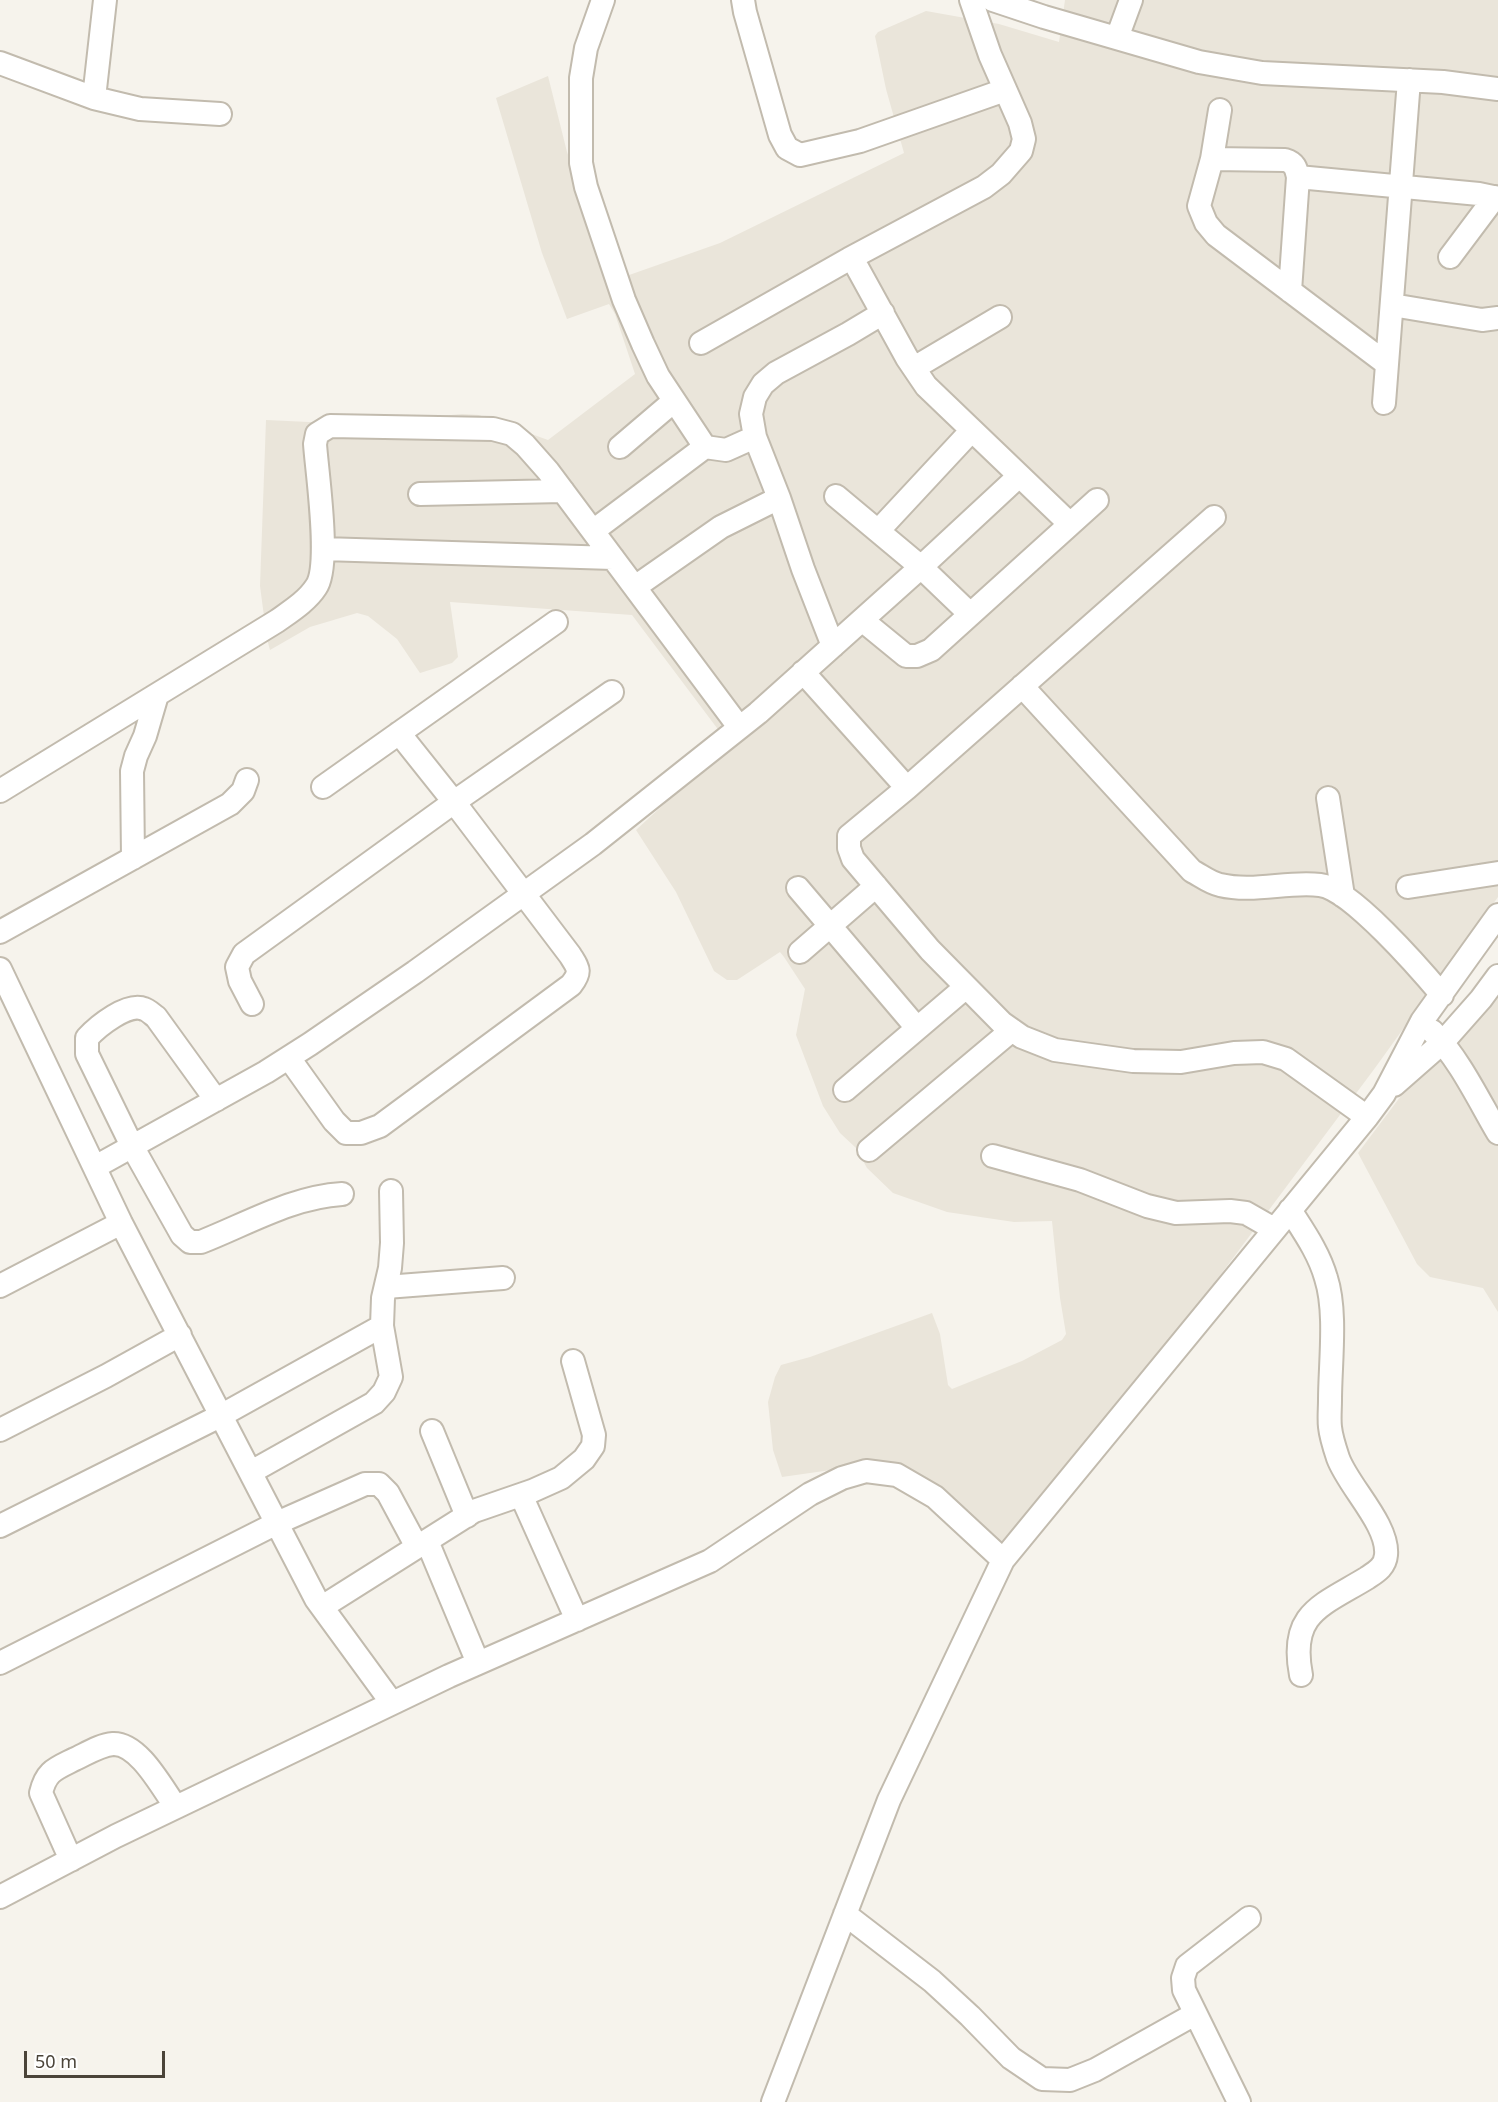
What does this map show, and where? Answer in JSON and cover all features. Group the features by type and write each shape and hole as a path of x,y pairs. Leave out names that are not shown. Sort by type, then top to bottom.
{"street":[{"path":"94,98 105,0"},
{"path":"603,0 586,48 581,78 581,163 586,187 624,300 658,376 705,447"},
{"path":"743,0 780,135 787,148 800,155 860,141 1005,90"},
{"path":"700,343 984,187 1001,174 1021,151 1024,139 1020,123 971,0"},
{"path":"993,0 1199,62 1262,73 1443,82 1498,89"},
{"path":"1117,38 1131,0"},
{"path":"0,63 94,98 140,109 220,114"},
{"path":"1384,403 1409,80"},
{"path":"1220,110 1212,159 1199,206 1206,223 1216,235 1387,364"},
{"path":"1212,159 1285,160 1292,162 1296,168 1298,177 1290,291"},
{"path":"1298,177 1497,197"},
{"path":"1450,256 1497,197"},
{"path":"852,258 926,386 1070,524"},
{"path":"1392,305 1482,320 1498,318"},
{"path":"833,646 755,437 751,414 755,398 763,384 776,373 883,313"},
{"path":"914,368 1000,317"},
{"path":"620,447 675,401"},
{"path":"0,791 277,621 307,598 318,586 323,549 315,444 317,434 330,426 493,429 512,434 525,445 563,491 739,727"},
{"path":"878,531 972,430"},
{"path":"593,531 705,447 726,450 755,437"},
{"path":"94,1167 289,1058 415,972 593,843 739,727 803,672 1019,476"},
{"path":"420,494 563,491"},
{"path":"836,496 921,567 970,614"},
{"path":"635,587 721,527 779,498"},
{"path":"862,620 906,656 917,656 931,650 1097,500"},
{"path":"1214,517 907,788 849,836 849,848 853,859 930,950 1002,1023 1022,1037 1055,1050 1133,1061 1181,1062 1234,1053 1263,1052 1286,1059 1367,1117"},
{"path":"323,549 613,558"},
{"path":"323,787 556,622"},
{"path":"803,672 907,788"},
{"path":"1022,686 1192,871 1218,885 1250,889 1297,884 1323,885 1343,896 1401,947 1442,994"},
{"path":"252,1004 240,981 237,967 244,954 454,802 612,692"},
{"path":"133,858 132,771 157,695"},
{"path":"289,1058 334,1121 346,1133 361,1133 380,1126 572,985 578,975 578,968 570,955 399,733"},
{"path":"0,932 230,804 243,791 247,780"},
{"path":"1328,798 1343,896"},
{"path":"1408,887 1498,873"},
{"path":"800,952 876,886"},
{"path":"798,888 917,1028"},
{"path":"773,2102 889,1800 1003,1560 1367,1117 1384,1094 1422,1021 1498,915"},
{"path":"0,969 121,1222 322,1607 392,1703"},
{"path":"1384,1094 1443,1042 1498,976"},
{"path":"845,1090 966,987"},
{"path":"216,1100 156,1017 144,1008 129,1008 97,1027 87,1038 87,1054 132,1146 182,1235 190,1242 201,1242 296,1202 324,1195 342,1194"},
{"path":"1422,1021 1443,1042 1498,1133"},
{"path":"869,1150 1012,1030"},
{"path":"993,1156 1080,1179 1147,1206 1176,1213 1230,1211 1246,1213 1274,1229"},
{"path":"251,1472 374,1403 384,1392 391,1377 382,1326 383,1298 390,1268 392,1243 391,1191"},
{"path":"1290,1210 1316,1251 1327,1279 1331,1316 1330,1427 1339,1461 1377,1525 1385,1542 1386,1555 1383,1566 1322,1605 1309,1616 1299,1632 1297,1656 1301,1675"},
{"path":"0,1286 121,1222"},
{"path":"386,1287 503,1278"},
{"path":"0,1526 222,1415 382,1326"},
{"path":"0,1430 180,1335"},
{"path":"322,1607 474,1512 561,1478 584,1459 593,1446 594,1435 573,1361"},
{"path":"432,1431 467,1516"},
{"path":"0,1897 176,1807 392,1703 478,1663 711,1562 810,1494 842,1478 866,1471 897,1475 935,1497 1003,1560"},
{"path":"0,1663 278,1523 365,1484 379,1484 388,1493 422,1544 478,1663"},
{"path":"521,1495 577,1620"},
{"path":"71,1860 45,1807 41,1793 44,1781 51,1770 101,1746 115,1744 132,1749 146,1764 176,1807"},
{"path":"845,1914 932,1981 1011,2058 1042,2079 1070,2080 1095,2070 1195,2014"},
{"path":"1239,2102 1184,1990 1183,1978 1187,1966 1249,1918"}],"shaded area":[{"path":"1065,0 1498,0 1498,897 1375,1068 1121,1408 1000,1543 873,1464 782,1477 773,1450 768,1402 781,1365 810,1357 932,1313 940,1334 948,1385 952,1389 1022,1361 1062,1340 1066,1334 1052,1221 1014,1222 947,1212 893,1193 867,1168 856,1148 840,1133 823,1106 796,1035 805,989 780,952 737,980 727,980 714,971 676,892 636,830 729,744 632,615 450,602 458,657 452,663 420,673 397,639 368,616 357,613 310,627 270,650 260,586 266,420 352,424 462,414 479,415 548,440 635,374 615,314 609,304 567,319 542,253 496,98 548,76 567,152 615,280 720,243 904,153 886,89 875,36 878,32 926,11 999,24 1059,42"},
{"path":"1498,967 1498,1312 1483,1288 1430,1277 1417,1264 1358,1153"}]}
